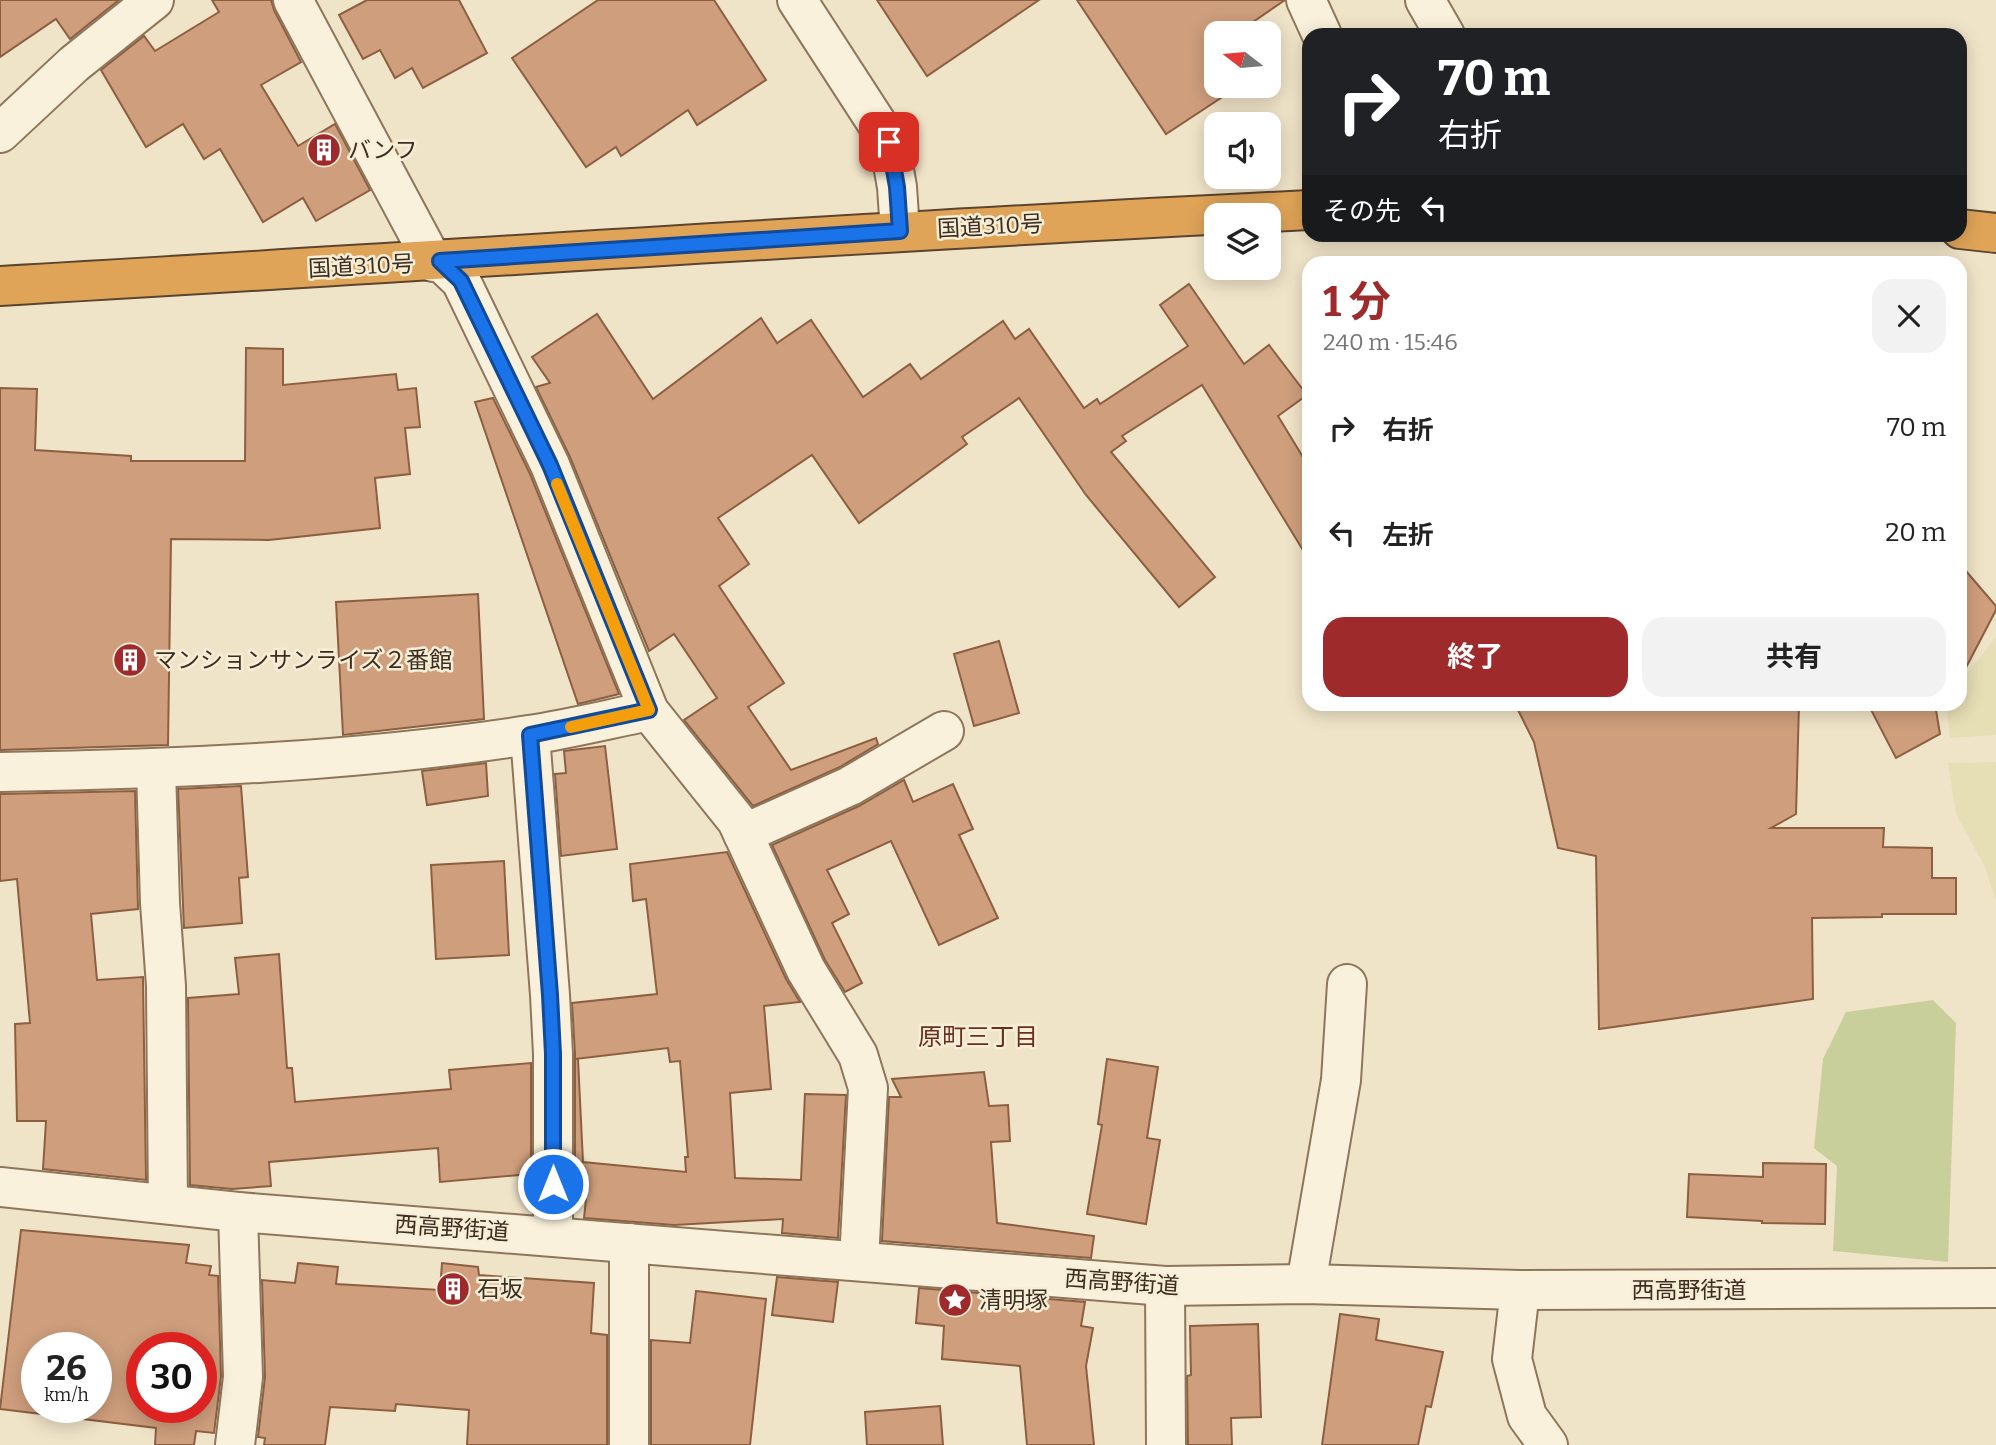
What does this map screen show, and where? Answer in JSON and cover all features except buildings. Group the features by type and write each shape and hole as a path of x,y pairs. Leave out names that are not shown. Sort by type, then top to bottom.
{"highway":[{"name":"国道310号","path":"0,286 900,231 1302,210"},
{"path":"1967,230 1996,233"}],"street":[{"path":"0,133 74,64 154,0"},
{"path":"293,0 437,261 461,281 550,465 649,710 737,821 806,970 858,1055 868,1088 859,1261"},
{"path":"797,0 889,142 897,187 900,231"},
{"path":"1306,0 1319,28"},
{"path":"1425,0 1441,28"},
{"path":"0,772 156,769 340,758 530,735 649,710"},
{"path":"743,834 850,786 944,731"},
{"path":"530,735 553,1054 553,1236"},
{"path":"156,769 160,903 166,986 168,1204"},
{"path":"1306,1284 1341,1080 1347,984"},
{"name":"西高野街道","path":"0,1187 238,1212 1165,1286 1306,1284 1520,1290 1996,1289"},
{"path":"235,1445 243,1377 238,1212"},
{"path":"629,1243 629,1445"},
{"path":"1165,1286 1166,1445"},
{"path":"1520,1290 1512,1359 1527,1416 1548,1445"}],"shaded area":[{"path":"1996,637 1996,735 1950,738 1947,711 1967,711 1967,674"},
{"path":"1996,762 1996,901 1984,865 1956,814 1948,763"}],"green space":[{"path":"1933,1000 1956,1023 1948,1262 1833,1251 1837,1166 1814,1148 1823,1059 1846,1012"}],"slow traffic":[{"path":"557,484 649,710 571,727"}],"place":[{"name":"バンフ","path":"324,150"},
{"name":"マンションサンライズ２番館","path":"130,660"},
{"name":"石坂","path":"453,1289"},
{"name":"清明塚","path":"955,1300"}],"district":[{"name":"原町三丁目","path":"978,1037"}],"route":[{"path":"553,1184 550,995 530,735 649,710 550,465 461,281 440,261 900,231 897,187 889,142"}]}
